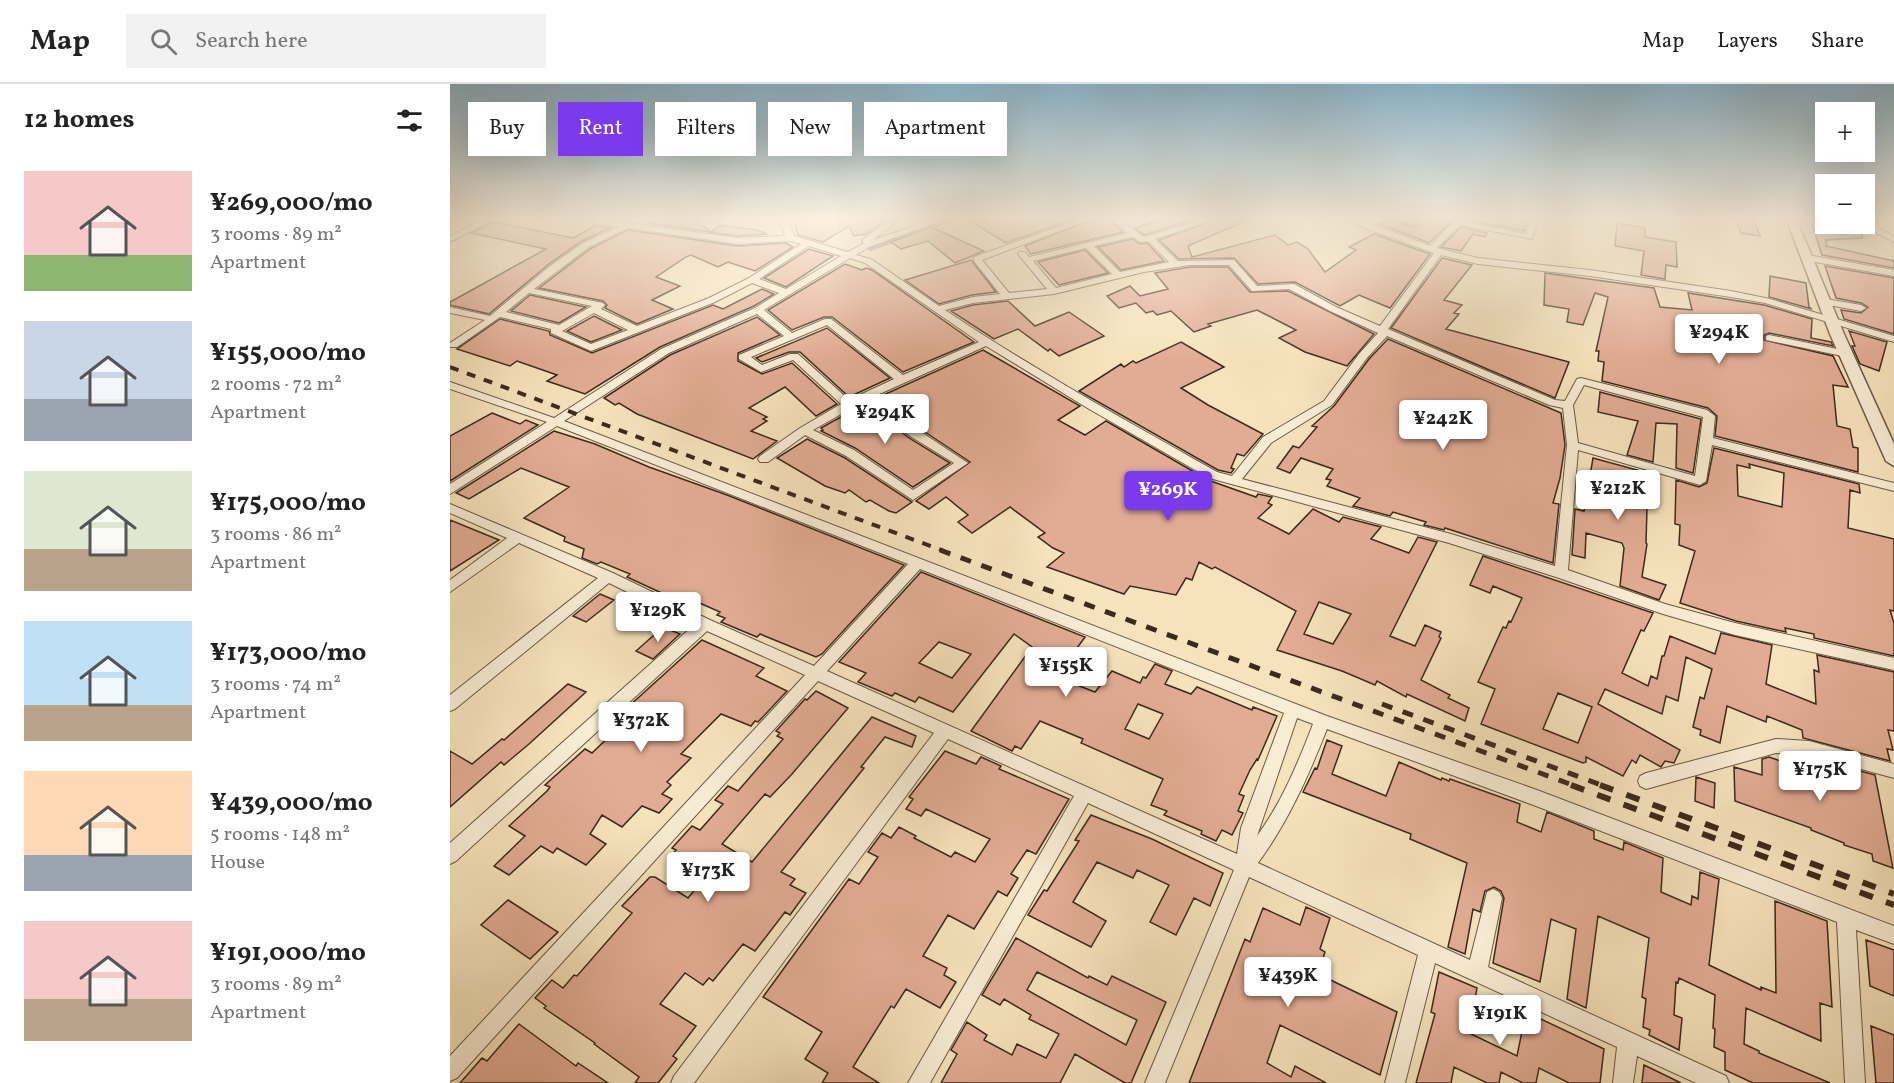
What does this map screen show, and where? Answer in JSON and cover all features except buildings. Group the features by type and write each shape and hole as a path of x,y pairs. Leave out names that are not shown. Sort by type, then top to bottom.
{"street":[{"path":"453,345 497,316 558,265"},
{"path":"527,290 600,305 554,331 591,348 712,300 752,280 775,265"},
{"path":"450,490 665,351 758,310 831,265"},
{"path":"873,265 986,342 1214,475 1451,539 1561,573 1657,607 1735,629 1894,664"},
{"path":"981,265 1006,296"},
{"path":"1030,265 1054,291"},
{"path":"1108,265 1119,276"},
{"path":"937,309 974,300 1054,291 1173,265"},
{"path":"1233,265 1255,289 1291,286 1333,309 1383,331 1553,403 1568,405"},
{"path":"1233,481 1267,440 1328,403 1383,331 1426,265"},
{"path":"1512,265 1590,273 1767,301 1894,339"},
{"path":"1811,265 1832,322 1894,461"},
{"path":"1846,265 1894,273"},
{"path":"752,280 787,293"},
{"path":"1826,302 1861,308"},
{"path":"594,309 636,330"},
{"path":"450,310 560,327"},
{"path":"758,310 790,336"},
{"path":"848,405 794,356 760,369 743,357 828,321 902,380"},
{"path":"1769,338 1847,354"},
{"path":"764,459 804,430 848,405 943,364 986,342"},
{"path":"1561,573 1573,445 1568,405 1581,381 1703,412 1709,416 1700,481 1573,445"},
{"path":"450,385 556,422 1293,710 1537,798 1894,935"},
{"path":"804,430 850,453 913,496 962,462 914,433 868,396"},
{"path":"1707,440 1894,487"},
{"path":"450,508 608,577 705,624 944,732 1085,793 1244,868 1719,1083"},
{"path":"450,587 518,537"},
{"path":"450,1071 917,563"},
{"path":"450,704 608,577"},
{"path":"450,855 705,624"},
{"path":"1244,868 1250,828 1293,710"},
{"path":"1155,1083 1244,868 1272,830 1301,775 1322,721"},
{"path":"681,1083 944,732"},
{"path":"1646,781 1776,746 1809,748 1894,771"},
{"path":"918,1083 1085,793"},
{"path":"1477,973 1493,898"},
{"path":"1846,917 1856,1083"},
{"path":"1395,1083 1428,951"},
{"path":"1623,1083 1628,1042"}],"railway":[{"path":"450,367 944,551"},
{"path":"940,550 1575,786"},
{"path":"1382,704 1604,786"},
{"path":"1571,785 1894,905"},
{"path":"1600,785 1894,894"}]}
